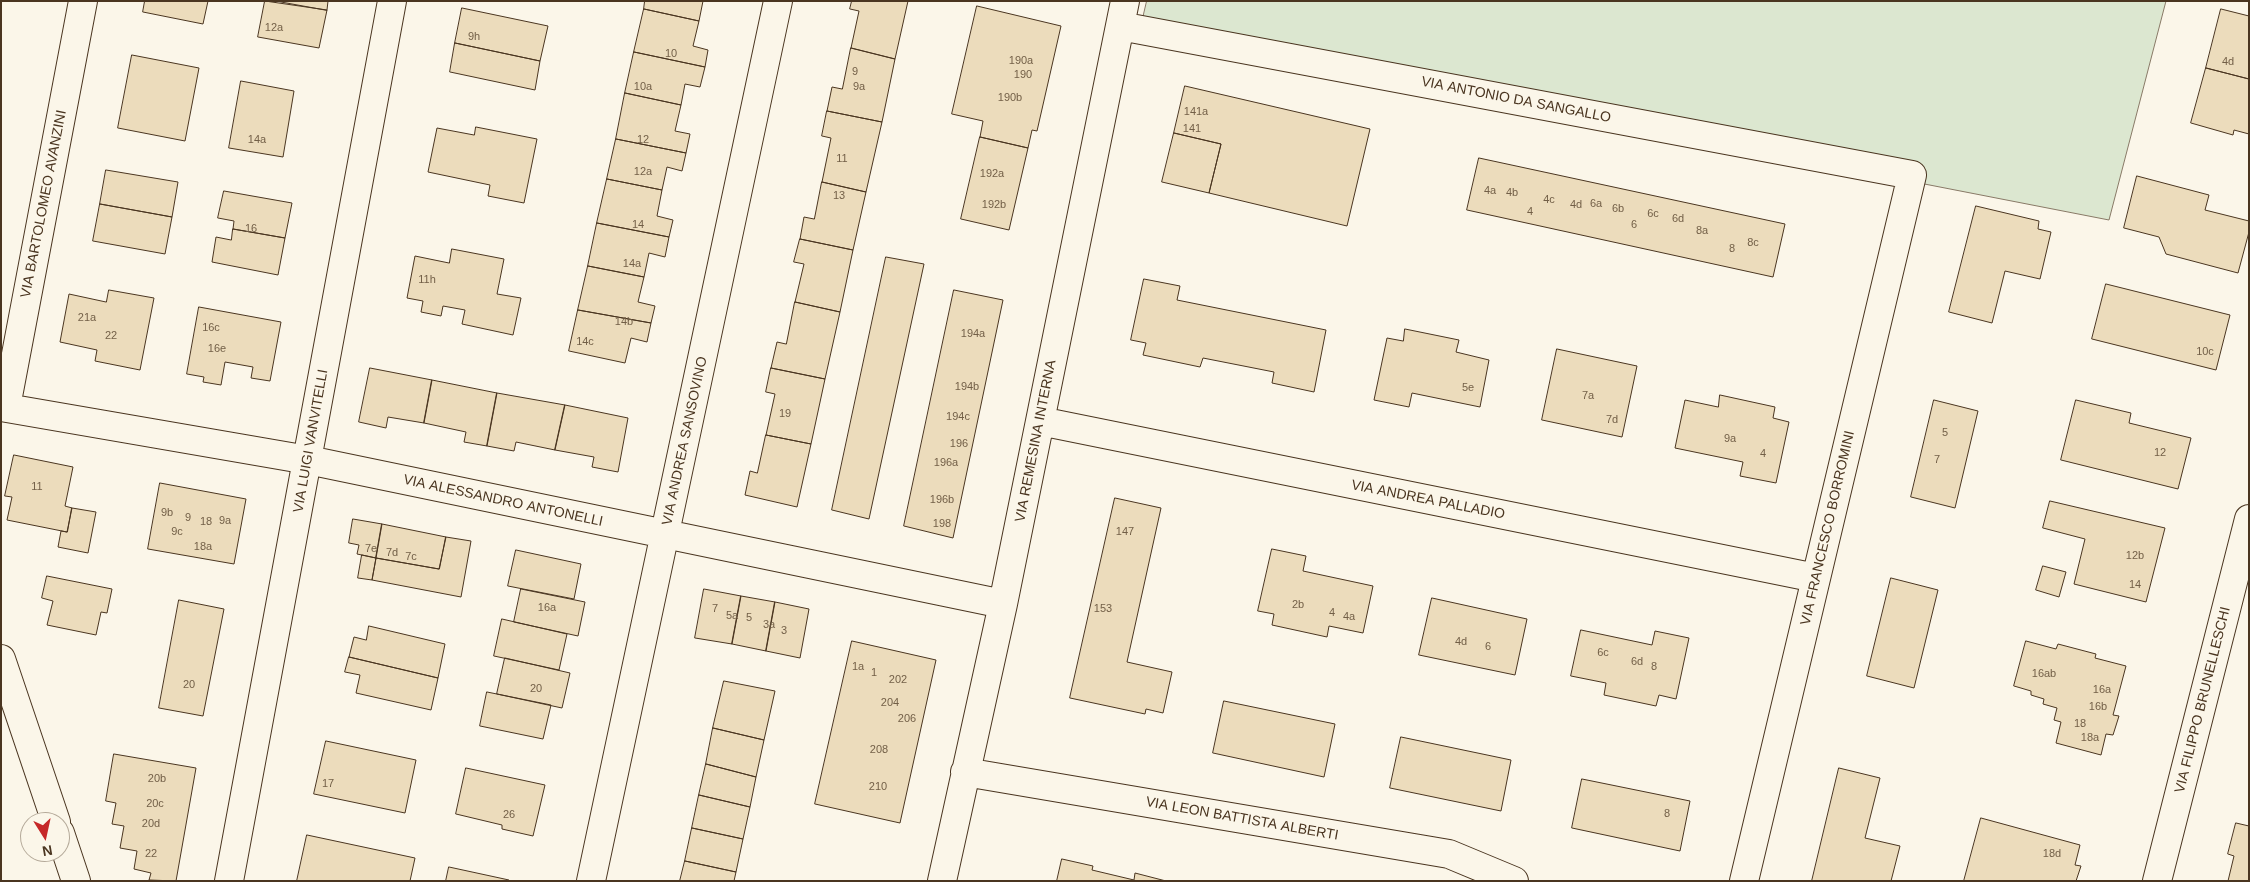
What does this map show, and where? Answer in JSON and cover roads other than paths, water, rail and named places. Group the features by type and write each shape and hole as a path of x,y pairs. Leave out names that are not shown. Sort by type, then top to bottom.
{"street":[{"name":"VIA BARTOLOMEO AVANZINI","path":"3,407 82,1"},
{"name":"VIA LUIGI VANVITELLI","path":"229,881 392,1"},
{"name":"VIA ANDREA SANSOVINO","path":"591,881 778,1"},
{"name":"VIA ANTONIO DA SANGALLO","path":"1123,13 1912,175"},
{"name":"VIA REMESINA INTERNA","path":"942,881 1003,604 1123,13"},
{"name":"VIA FRANCESCO BORROMINI","path":"1744,881 1912,175"},
{"name":"VIA ALESSANDRO ANTONELLI","path":"3,407 308,460 665,536 1003,604"},
{"name":"VIA ANDREA PALLADIO","path":"1040,421 1816,578"},
{"name":"VIA FILIPPO BRUNELLESCHI","path":"2157,881 2249,520"},
{"path":"1,659 53,812"},
{"name":"VIA LEON BATTISTA ALBERTI","path":"965,772 1449,854 1514,881"},
{"path":"70,862 76,881"}]}
